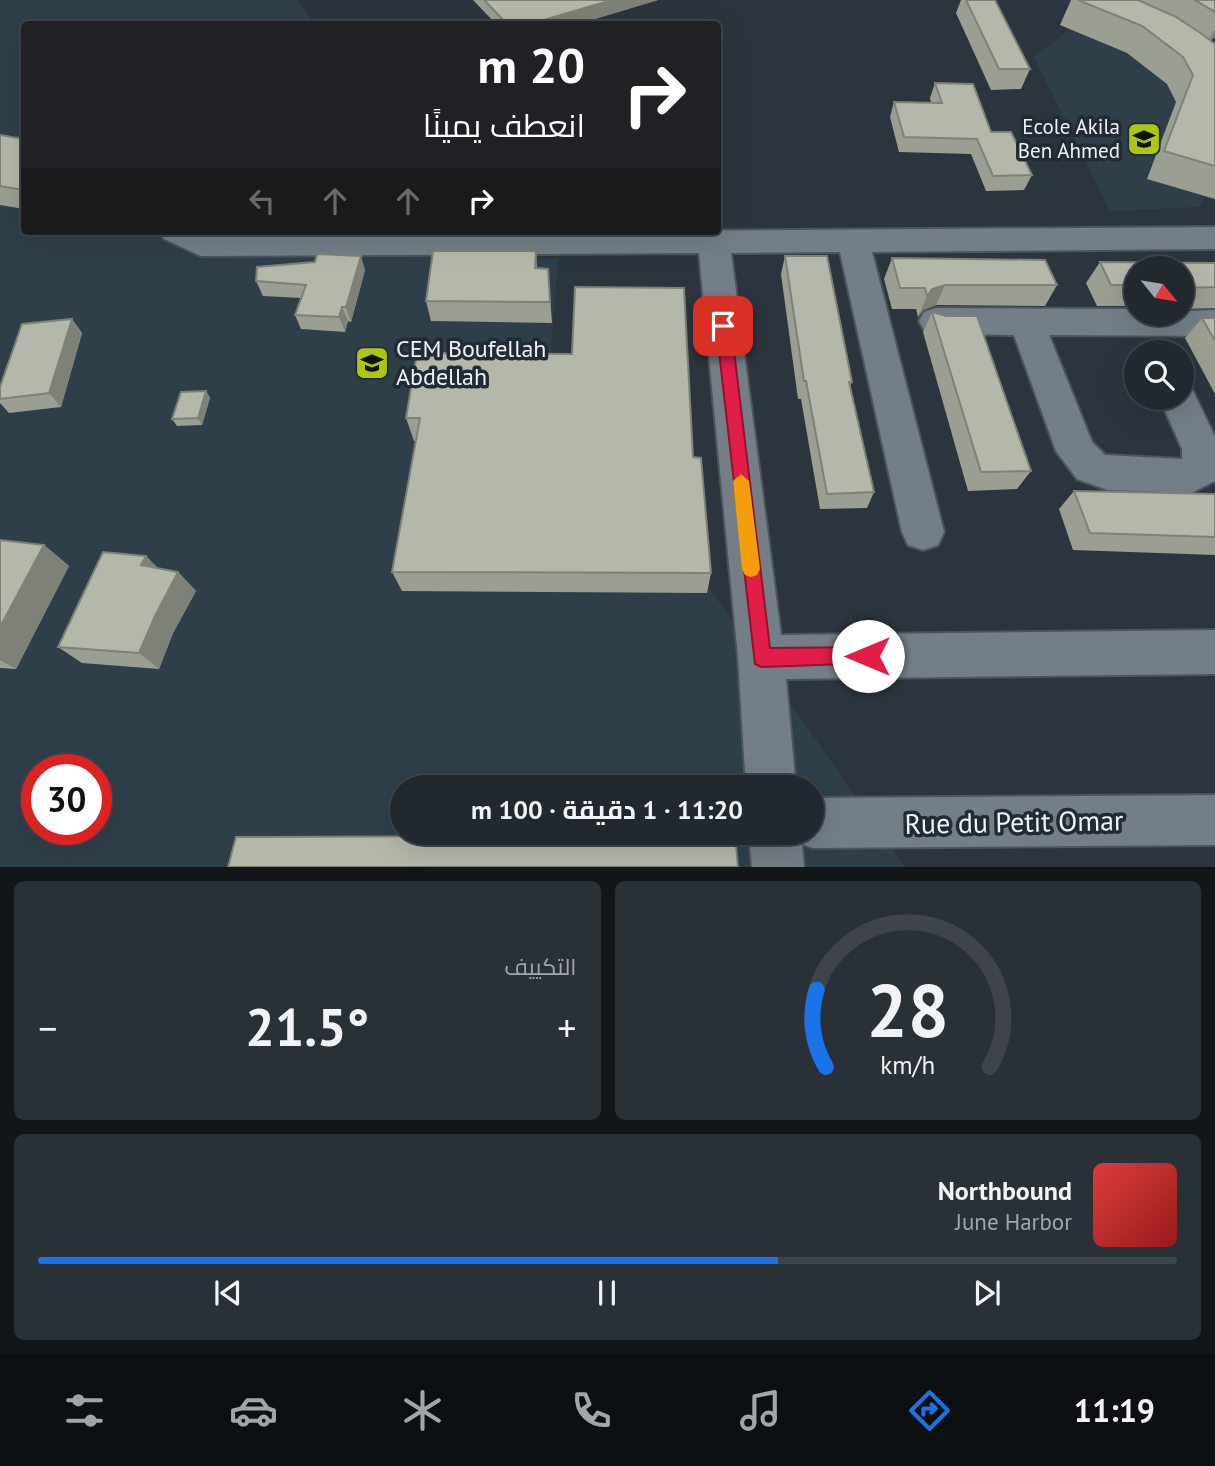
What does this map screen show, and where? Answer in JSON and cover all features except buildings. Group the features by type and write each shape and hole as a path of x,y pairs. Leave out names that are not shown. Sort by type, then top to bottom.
{"street":[{"path":"188,238 854,243 1215,238"},
{"path":"714,243 761,657 770,775"},
{"path":"854,243 923,533"},
{"path":"936,321 1026,321 1150,337 1215,323"},
{"path":"1026,321 1076,451 1091,467 1108,473 1191,476 1202,468 1201,449 1184,410"},
{"path":"761,657 1215,652"},
{"name":"Rue du Petit Omar","path":"824,823 1215,820"},
{"path":"776,845 778,867"}],"shaded area":[{"path":"0,0 298,0 313,21 21,21 21,235 462,235 479,260 558,259 550,361 905,867 0,867"},
{"name":"Ecole Akila Ben Ahmed","path":"1070,29 1215,90 1215,200 1204,197 1199,207 1110,211 1034,57"}],"slow traffic":[{"path":"741,481 751,569"}],"place":[{"name":"Ecole Akila Ben Ahmed","path":"1144,139"},
{"name":"CEM Boufellah Abdellah","path":"372,363"}],"route":[{"path":"723,326 761,657 868,656"}]}
